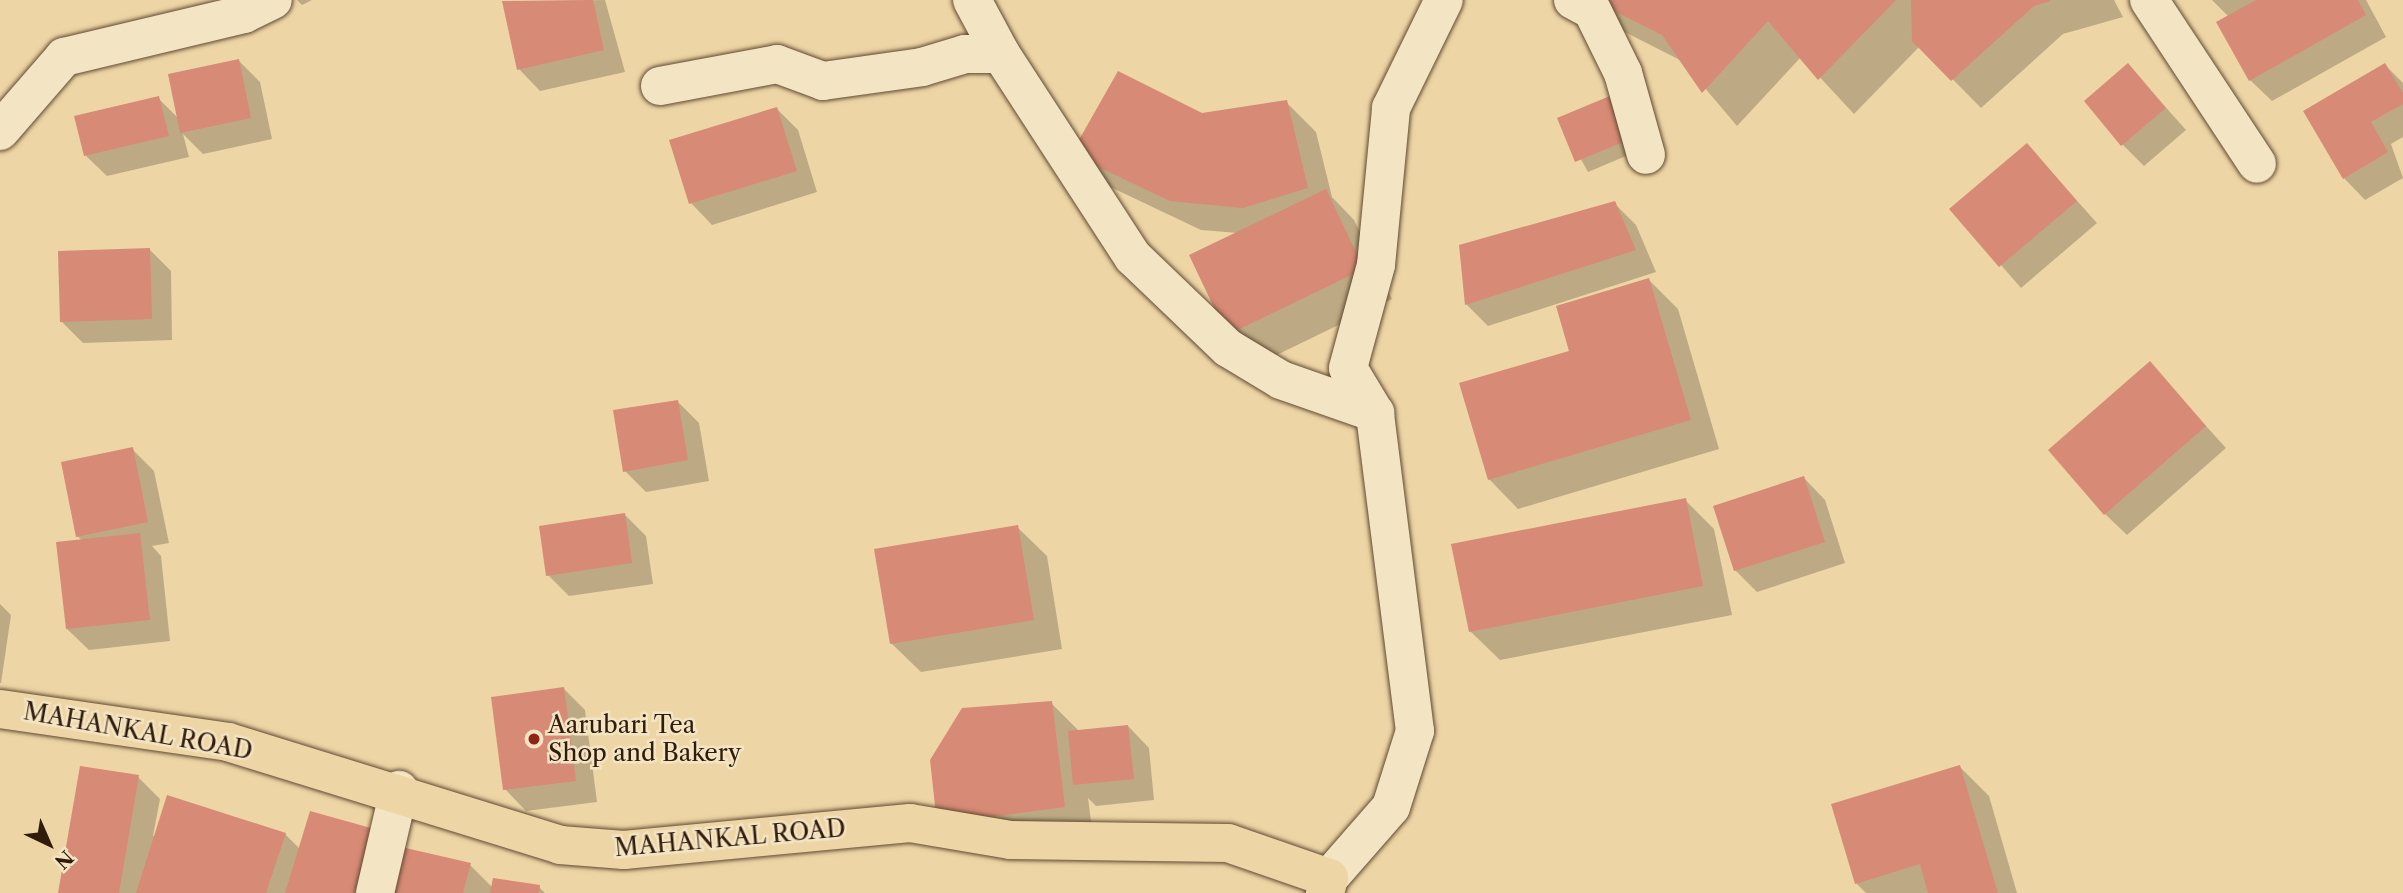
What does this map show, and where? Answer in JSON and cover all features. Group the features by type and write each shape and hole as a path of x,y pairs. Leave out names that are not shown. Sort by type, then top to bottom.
{"main road":[{"name":"MAHANKAL ROAD","path":"0,709 228,742 399,790 560,845 624,850 910,823 1011,840 1228,843 1327,886"}],"street":[{"path":"0,131 64,57 244,14 273,0"},
{"path":"971,0 1001,54 1133,257 1228,348 1281,380 1375,413"},
{"path":"1327,886 1391,807 1415,731 1375,413 1348,369 1376,265 1391,108 1444,0"},
{"path":"1573,0 1592,10 1623,73 1646,155"},
{"path":"2149,0 2257,163"},
{"path":"660,86 777,64 823,81 922,68 965,54 1001,54"},
{"path":"375,893 399,790"}],"building":[{"path":"593,0 604,50 517,70 502,1"},
{"path":"1592,0 1896,0 1818,80 1768,21 1702,93 1662,35"},
{"path":"1911,0 2050,1 2034,6 1951,81 1912,41"},
{"path":"2256,0 2358,0 2366,15 2249,81 2216,22"},
{"path":"239,59 251,118 180,133 168,74"},
{"path":"2128,63 2166,108 2121,146 2084,101"},
{"path":"2385,63 2403,93 2403,104 2371,122 2388,152 2343,179 2303,111"},
{"path":"1118,71 1202,113 1287,100 1308,188 1243,208 1170,201 1071,154"},
{"path":"1617,93 1635,137 1575,162 1557,118"},
{"path":"159,96 169,136 84,156 74,116"},
{"path":"777,107 797,171 689,204 669,140"},
{"path":"2027,143 2077,201 1999,267 1949,209"},
{"path":"1326,189 1364,269 1227,335 1189,255"},
{"path":"1615,201 1636,250 1465,305 1459,245"},
{"path":"150,248 152,319 60,322 58,251"},
{"path":"1649,278 1691,420 1488,480 1459,383 1569,351 1556,306"},
{"path":"2150,361 2206,426 2104,515 2048,450"},
{"path":"678,400 688,460 623,472 613,410"},
{"path":"133,447 148,522 76,537 61,462"},
{"path":"1804,476 1825,542 1734,571 1713,506"},
{"path":"1686,498 1703,586 1469,632 1451,544"},
{"path":"625,513 632,563 546,576 539,526"},
{"path":"1018,525 1034,620 890,644 874,549"},
{"path":"140,533 150,620 66,629 56,542"},
{"name":"Aarubari Tea Shop and Bakery","path":"564,687 576,781 503,790 491,697"},
{"path":"1052,701 1065,807 937,824 930,760 962,708"},
{"path":"1128,725 1134,779 1073,785 1068,731"},
{"path":"1960,765 1998,893 1928,893 1920,864 1855,884 1831,804"},
{"path":"80,766 139,775 119,893 58,893"},
{"path":"167,795 286,833 266,893 136,893"},
{"path":"310,811 378,830 360,893 285,893"},
{"path":"397,846 471,863 463,893 387,893"},
{"path":"493,878 540,885 539,893 490,893"}],"place":[{"name":"Aarubari Tea Shop and Bakery","path":"534,739"}]}
